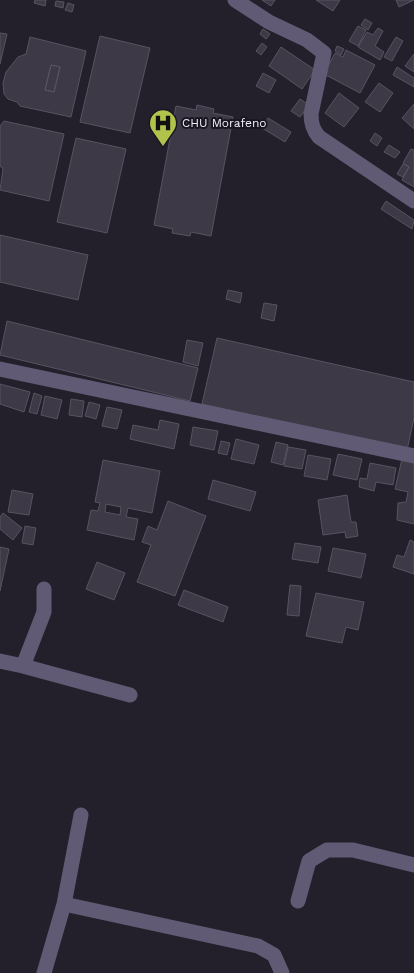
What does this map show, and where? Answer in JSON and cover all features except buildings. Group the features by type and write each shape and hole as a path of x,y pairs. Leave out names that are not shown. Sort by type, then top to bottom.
{"street":[{"path":"235,0 269,22 307,40 324,53 311,114 311,123 314,131 319,137 414,201"},
{"path":"0,369 413,452"},
{"path":"23,666 44,612 44,589"},
{"path":"0,661 130,694"},
{"path":"44,973 64,904 81,816"},
{"path":"298,902 308,861 326,850 353,850 414,865"},
{"path":"64,904 258,946 274,955 282,973"}],"place":[{"name":"CHU Morafeno","path":"163,147"}]}
